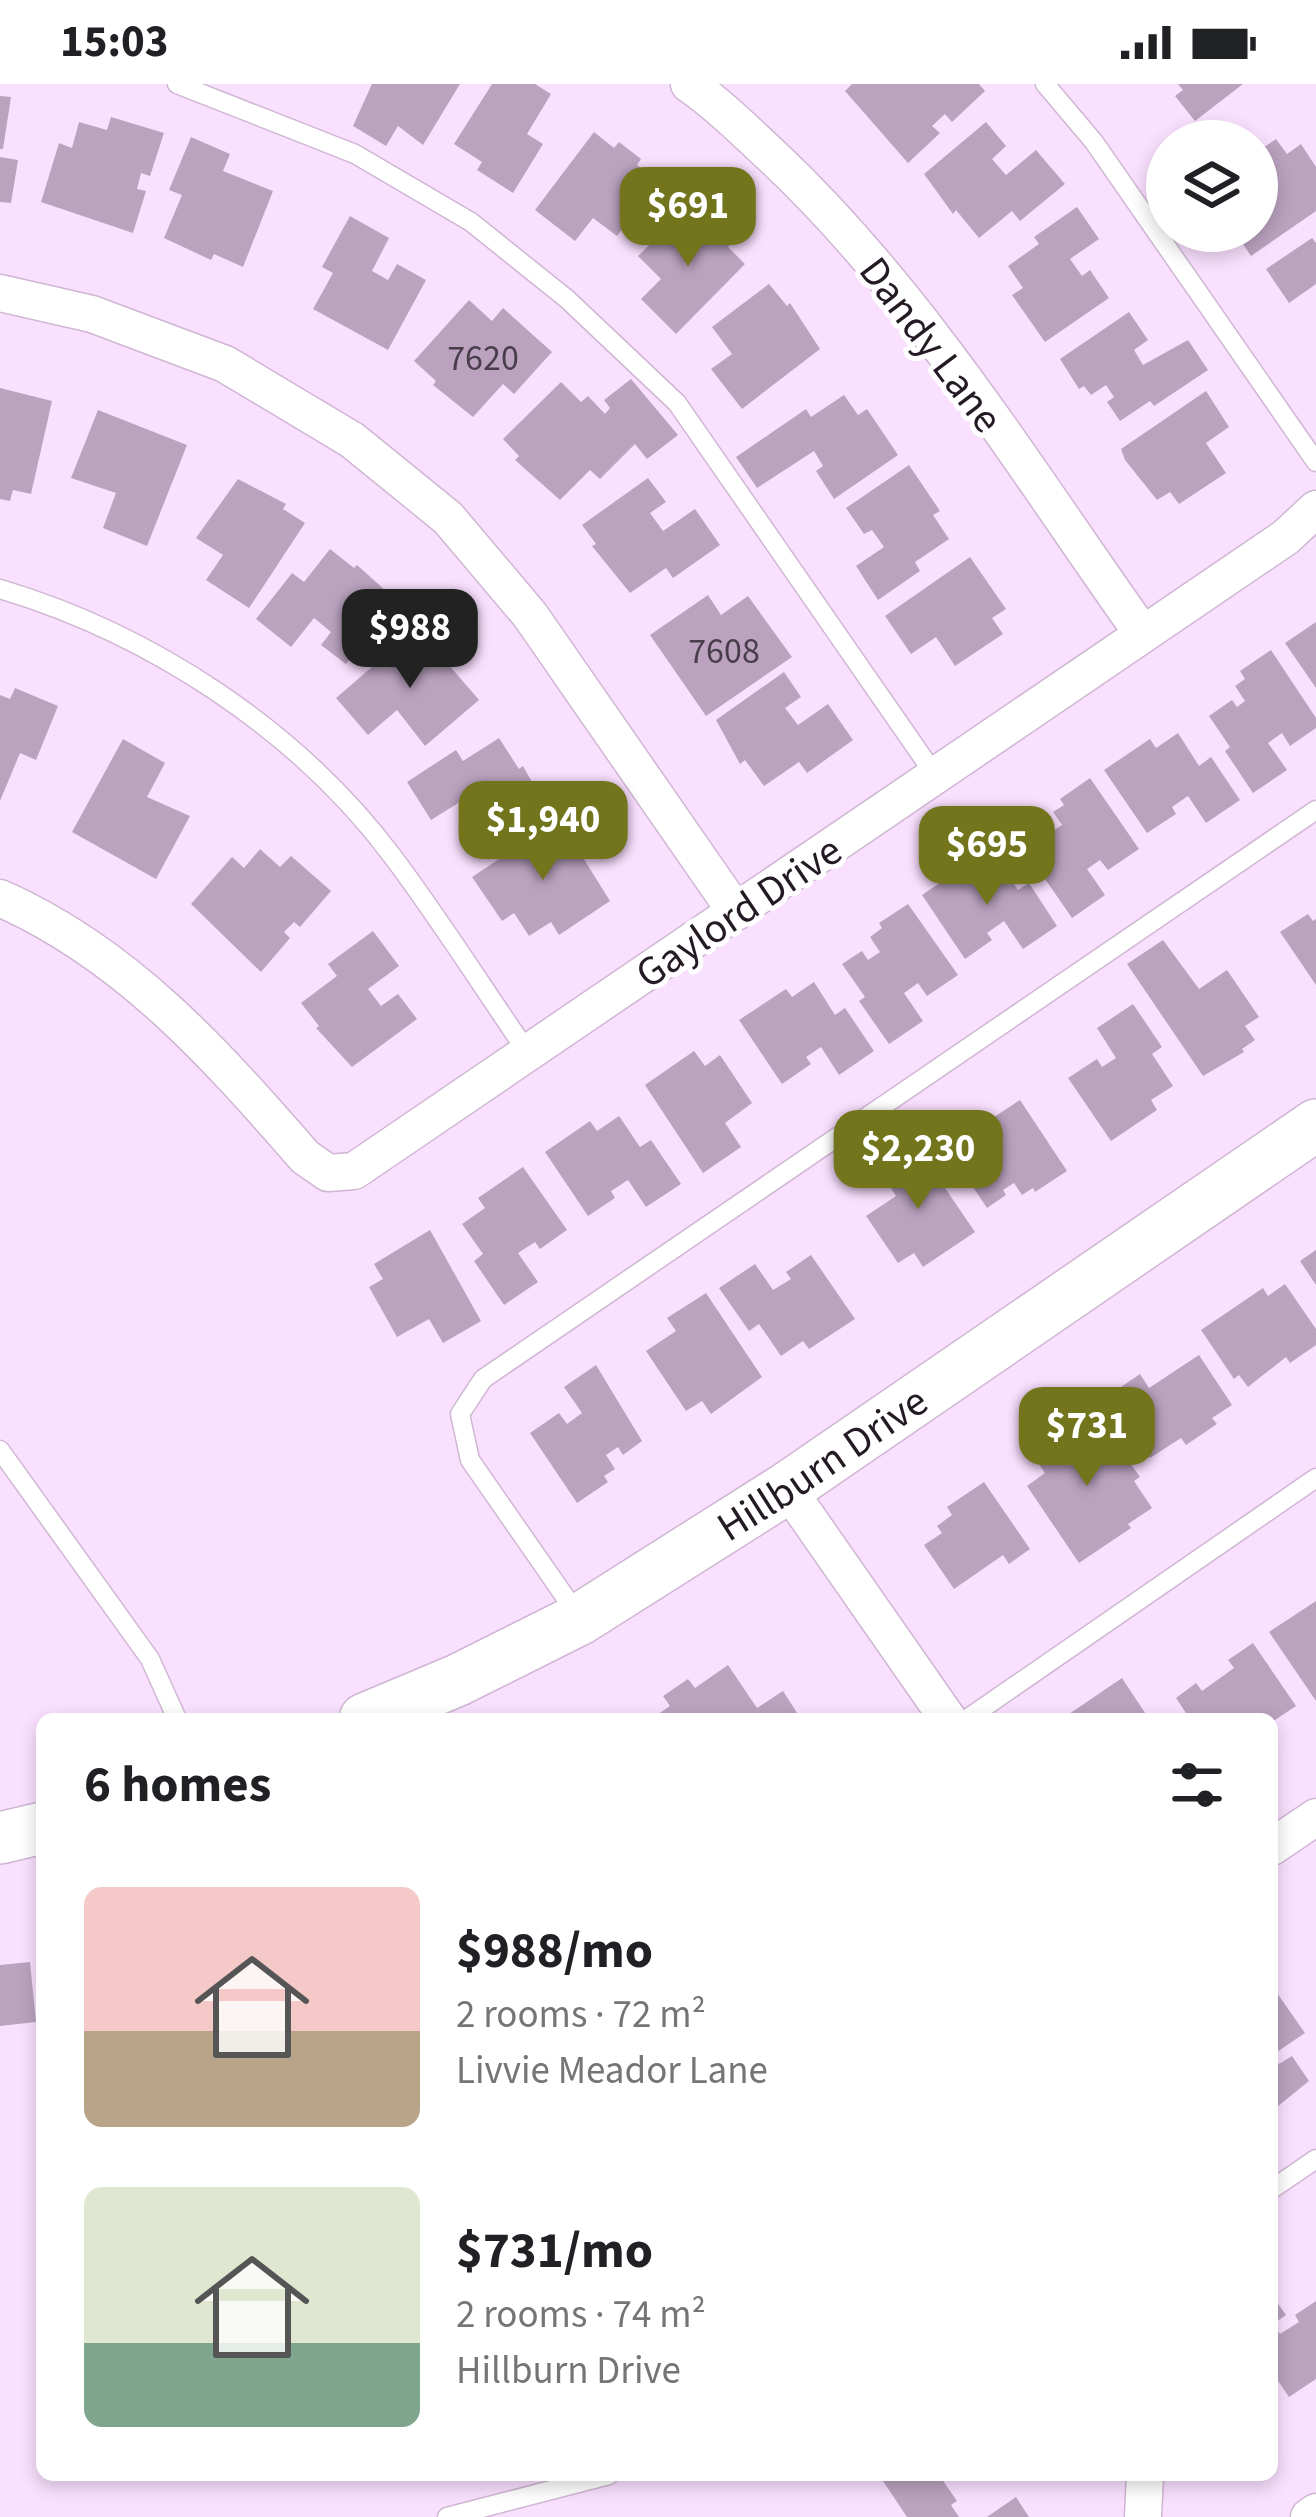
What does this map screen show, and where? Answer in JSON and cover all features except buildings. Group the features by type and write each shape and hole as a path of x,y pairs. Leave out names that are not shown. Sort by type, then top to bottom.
{"street":[{"name":"Dandy Lane","path":"689,84 828,209 930,334 1142,633"},
{"path":"0,293 92,314 226,364 352,440 448,518 530,615 736,911"},
{"name":"Gaylord Drive","path":"0,898 97,954 178,1017 305,1157 328,1173 354,1171 938,778 1286,537 1316,509"},
{"name":"Hillburn Drive","path":"379,1713 580,1619 787,1488 1316,1125"},
{"path":"787,1488 945,1713"},
{"path":"1278,1843 1316,1817"},
{"path":"0,1838 36,1829"},
{"path":"1143,2517 1145,2481"}],"lane":[{"path":"177,84 355,154 471,222 567,299 676,403 938,778"},
{"path":"1045,84 1094,142 1316,462"},
{"path":"0,589 86,619 158,655 256,720 311,768 392,855 528,1053"},
{"path":"580,1619 470,1460 460,1414 483,1379 1316,810"},
{"path":"0,1450 150,1659 174,1713"},
{"path":"976,1713 1316,1478"},
{"path":"1278,2185 1316,2159"},
{"path":"447,2517 586,2481"}]}
